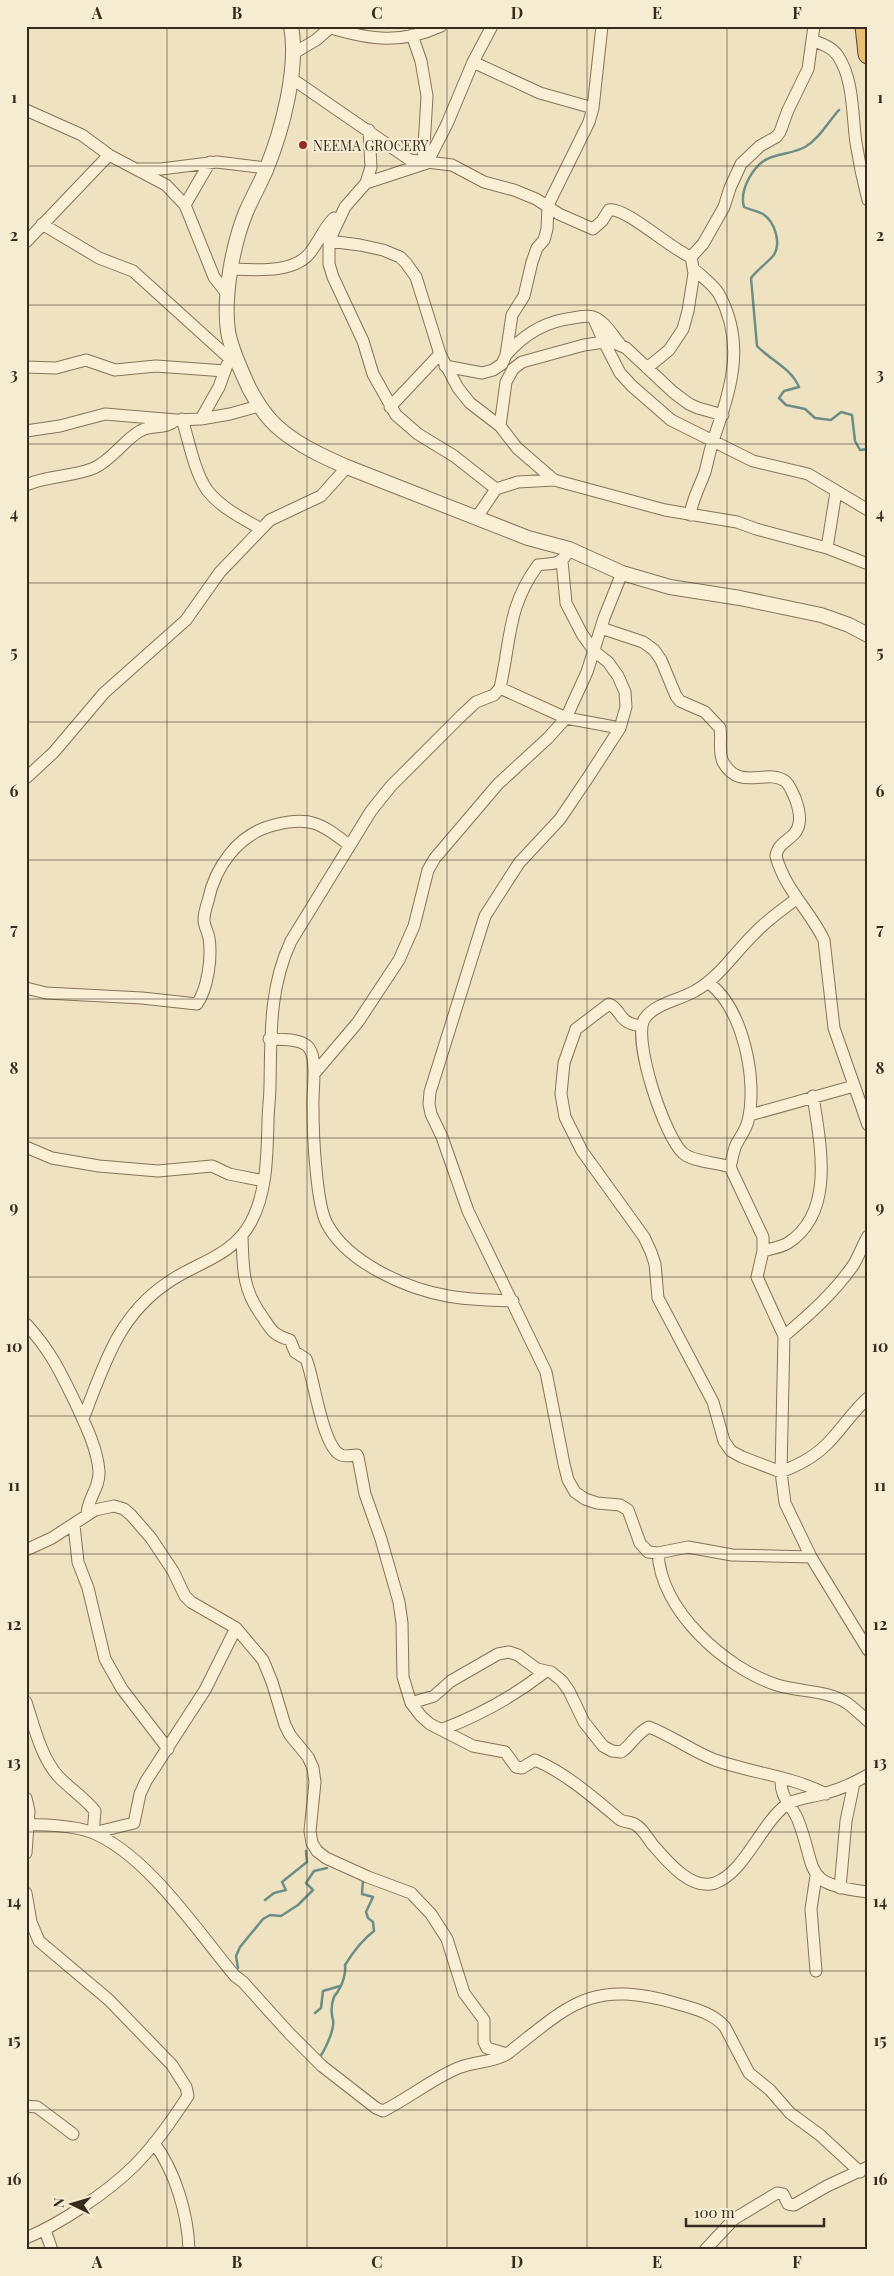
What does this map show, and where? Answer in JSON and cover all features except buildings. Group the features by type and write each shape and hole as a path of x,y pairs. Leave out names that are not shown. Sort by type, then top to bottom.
{"highway":[{"path":"865,26 868,54"}],"street":[{"path":"290,26 294,53 287,102 267,168 246,213 231,269 228,295 228,332 231,352 259,406 280,430 318,454 347,467 477,517 565,555 670,587 740,598 821,615 865,630"},
{"path":"294,53 316,40 332,27 376,39 394,40 441,26"},
{"path":"366,183 425,163 447,124 473,62 492,26"},
{"path":"445,366 482,373 493,370 502,364 506,355 512,315 524,296 535,255 544,240 547,230 548,205 589,122 602,26"},
{"path":"802,26 813,33 837,55 846,74 852,100 862,180 868,200"},
{"path":"691,256 706,239 724,207 741,164 760,146 776,138 780,132 792,101 806,76 811,59 813,33"},
{"path":"412,35 421,61 427,96 425,163"},
{"path":"473,62 540,94 592,108"},
{"path":"291,78 410,160 425,163 443,162 452,165 484,182 514,190 548,205 566,217 593,229 602,221 608,210 614,210 643,226 679,251 691,256"},
{"path":"26,110 82,135 109,155 166,185 185,205 214,276 228,295"},
{"path":"231,269 274,268 292,265 303,260 312,251 323,230 366,183 371,167 369,130"},
{"path":"26,242 109,155"},
{"path":"133,169 161,169 210,162 267,168"},
{"path":"185,205 210,162"},
{"path":"345,207 328,241 328,264 363,341 373,374 390,407 404,424 454,456 496,489"},
{"path":"42,224 100,258 133,271 231,352"},
{"path":"328,241 383,250 400,257 406,263 416,277 445,366 470,403 500,426 517,448 554,480"},
{"path":"647,368 669,350 683,329 688,311 694,269 691,256"},
{"path":"690,515 731,388 735,360 734,339 718,293 694,269"},
{"path":"506,355 515,345 537,328 567,318 593,316 603,324 620,344 673,392 689,404 723,415"},
{"path":"593,316 620,373 671,420 753,461 808,474 868,510"},
{"path":"500,426 506,382 513,370 522,362 584,345 604,342 620,344"},
{"path":"201,419 219,387 231,352"},
{"path":"390,407 440,354"},
{"path":"26,367 56,368 86,360 115,370 156,366 225,371"},
{"path":"26,431 60,426 105,414 179,420 201,419 259,406"},
{"path":"26,485 40,479 85,471 97,466 140,432 150,427 163,427 179,420"},
{"path":"179,420 207,489 229,510 261,529"},
{"path":"26,778 54,752 104,693 182,624 220,572 261,529 279,514 301,507 321,496 347,467"},
{"path":"477,517 496,489 518,482 554,480 598,493 690,515 736,522 756,530 827,548 868,564"},
{"path":"827,548 836,492"},
{"path":"565,555 566,604 582,634 594,651 608,662 618,676 624,692 626,707 620,728 560,819 519,863 488,910 430,1092 429,1104 431,1114 442,1137 468,1211 513,1301 548,1378 568,1480 575,1492 585,1499 597,1503 620,1505 628,1510 633,1519 634,1530 648,1552 658,1553 688,1546 732,1555 811,1557"},
{"path":"84,1419 106,1357 133,1315 149,1297 167,1283 190,1269 212,1260 230,1247 242,1235 258,1204 264,1181 270,1084 269,1039 272,1004 281,961 301,922 371,811 391,786 462,714 476,702 494,695 500,688 505,666 510,620 522,589 538,565 565,555"},
{"path":"314,1074 358,1022 399,960 414,926 428,870 436,858 498,784 548,738 566,718 587,672 622,573"},
{"path":"601,628 643,642 654,650 661,660 676,696 680,701 704,712 720,728 720,752 722,760 728,769 745,779 784,780 788,785 799,808 799,825 794,835 780,845 776,856 788,888 818,927 824,940 834,1028 868,1125"},
{"path":"500,688 566,718 620,728"},
{"path":"26,988 46,992 142,998 197,1004 203,991 210,950 204,920 208,898 224,860 236,846 249,835 268,826 301,820 313,821 329,829 349,845"},
{"path":"730,1167 716,1162 694,1159 683,1154 667,1130 649,1075 642,1026 645,1018 655,1009 694,992 709,983 756,932 796,898"},
{"path":"709,983 727,1000 749,1064 750,1115 748,1124 736,1145 730,1167 758,1222 763,1237 763,1251 757,1277 784,1336 781,1472 785,1503 811,1557 868,1650"},
{"path":"642,1026 625,1022 613,1006 608,1004 576,1029 564,1063 561,1094 565,1116 582,1151 613,1197 644,1237 652,1252 658,1298 713,1402 724,1441 731,1450 742,1457 781,1472 813,1456 828,1443 868,1398"},
{"path":"269,1039 301,1042 307,1045 313,1057 313,1117 320,1191 326,1223 335,1237 365,1263 392,1278 418,1288 449,1296 513,1301"},
{"path":"750,1115 854,1086"},
{"path":"763,1251 788,1244 806,1227 816,1208 821,1182 822,1153 813,1096"},
{"path":"26,1147 52,1158 99,1166 158,1171 212,1166 229,1174 264,1181"},
{"path":"242,1235 243,1275 252,1302 270,1330 275,1335 290,1340 295,1352 306,1359 318,1409 328,1437 336,1452 340,1455 356,1455 358,1457 365,1494 381,1538 399,1602 402,1623 403,1677 411,1703 421,1716 473,1746 502,1750 512,1759 516,1767 522,1768 535,1760 556,1771 575,1783 587,1795 603,1803 619,1819 637,1825 681,1874 700,1884 716,1883 734,1870 769,1823 787,1804 826,1794 854,1783 868,1775"},
{"path":"784,1336 835,1288 854,1263 868,1236"},
{"path":"26,1324 47,1348 61,1371 84,1419 99,1471 98,1486 88,1505 87,1515"},
{"path":"26,1550 52,1538 95,1510 114,1506 131,1515 162,1552 185,1596 191,1602 236,1628 263,1660 285,1725 290,1735 308,1757 313,1768 315,1782 310,1831 312,1843 317,1851 326,1858 368,1877 402,1888 419,1900 431,1914 447,1939 464,1992 484,2020 484,2042 487,2048 507,2054"},
{"path":"74,1525 78,1562 88,1588 106,1659 122,1689 168,1748"},
{"path":"658,1553 659,1570 667,1591 693,1626 724,1657 743,1670 778,1685 822,1694 846,1702 868,1721"},
{"path":"27,1825 93,1833 134,1823 140,1794 205,1690 236,1628"},
{"path":"411,1703 434,1696 451,1681 498,1654 509,1652 518,1655 537,1670 551,1672 562,1681 584,1722 603,1746 612,1751 621,1752 627,1748 637,1734 649,1728 716,1760 798,1781 826,1794"},
{"path":"443,1729 500,1703 545,1672"},
{"path":"26,1702 51,1768 60,1778 84,1797 96,1811 93,1833"},
{"path":"781,1778 782,1796 797,1818 816,1876 811,1908 816,1971"},
{"path":"840,1888 846,1821 854,1783"},
{"path":"26,1798 29,1811 26,1853"},
{"path":"93,1833 126,1853 155,1881 187,1916 235,1976 243,1982 322,2066 376,2108 383,2111 457,2068 472,2063 499,2059 576,2003 589,1997 633,1994 696,2009 709,2014 725,2027 740,2059 749,2072 770,2090 790,2113 864,2170 827,2186 794,2205 788,2204 782,2194 777,2192 734,2219 705,2250"},
{"path":"816,1876 826,1883 840,1888 868,1892"},
{"path":"26,1894 31,1922 39,1941 109,2000 172,2065 186,2086 188,2096 134,2167 103,2191 45,2230 26,2238"},
{"path":"26,2106 37,2107 73,2134"},
{"path":"154,2143 167,2163 179,2196 185,2219 189,2250"},
{"path":"45,2230 52,2250"}],"waterway":[{"path":"839,110 810,144 797,151 772,157 759,165 749,178 743,200 744,207 761,213 771,222 776,233 776,251 751,278 757,346 786,369 799,387 784,391 779,398 786,405 805,409 815,418 831,420 841,412 852,415 855,441 860,450 868,449"},
{"path":"265,1900 274,1893 286,1890 282,1882 307,1862 306,1851"},
{"path":"238,1968 236,1956 240,1947 263,1919 270,1915 281,1916 298,1905 313,1890 306,1883 314,1871 327,1868"},
{"path":"318,2059 331,2035 333,2024 332,2003 343,1982 345,1965 358,1946 374,1931 373,1922 368,1918 366,1912 373,1897 362,1894 363,1879"},
{"path":"315,2013 321,2008 323,1991 340,1986"}],"place":[{"name":"NEEMA GROCERY","path":"303,145"}]}
